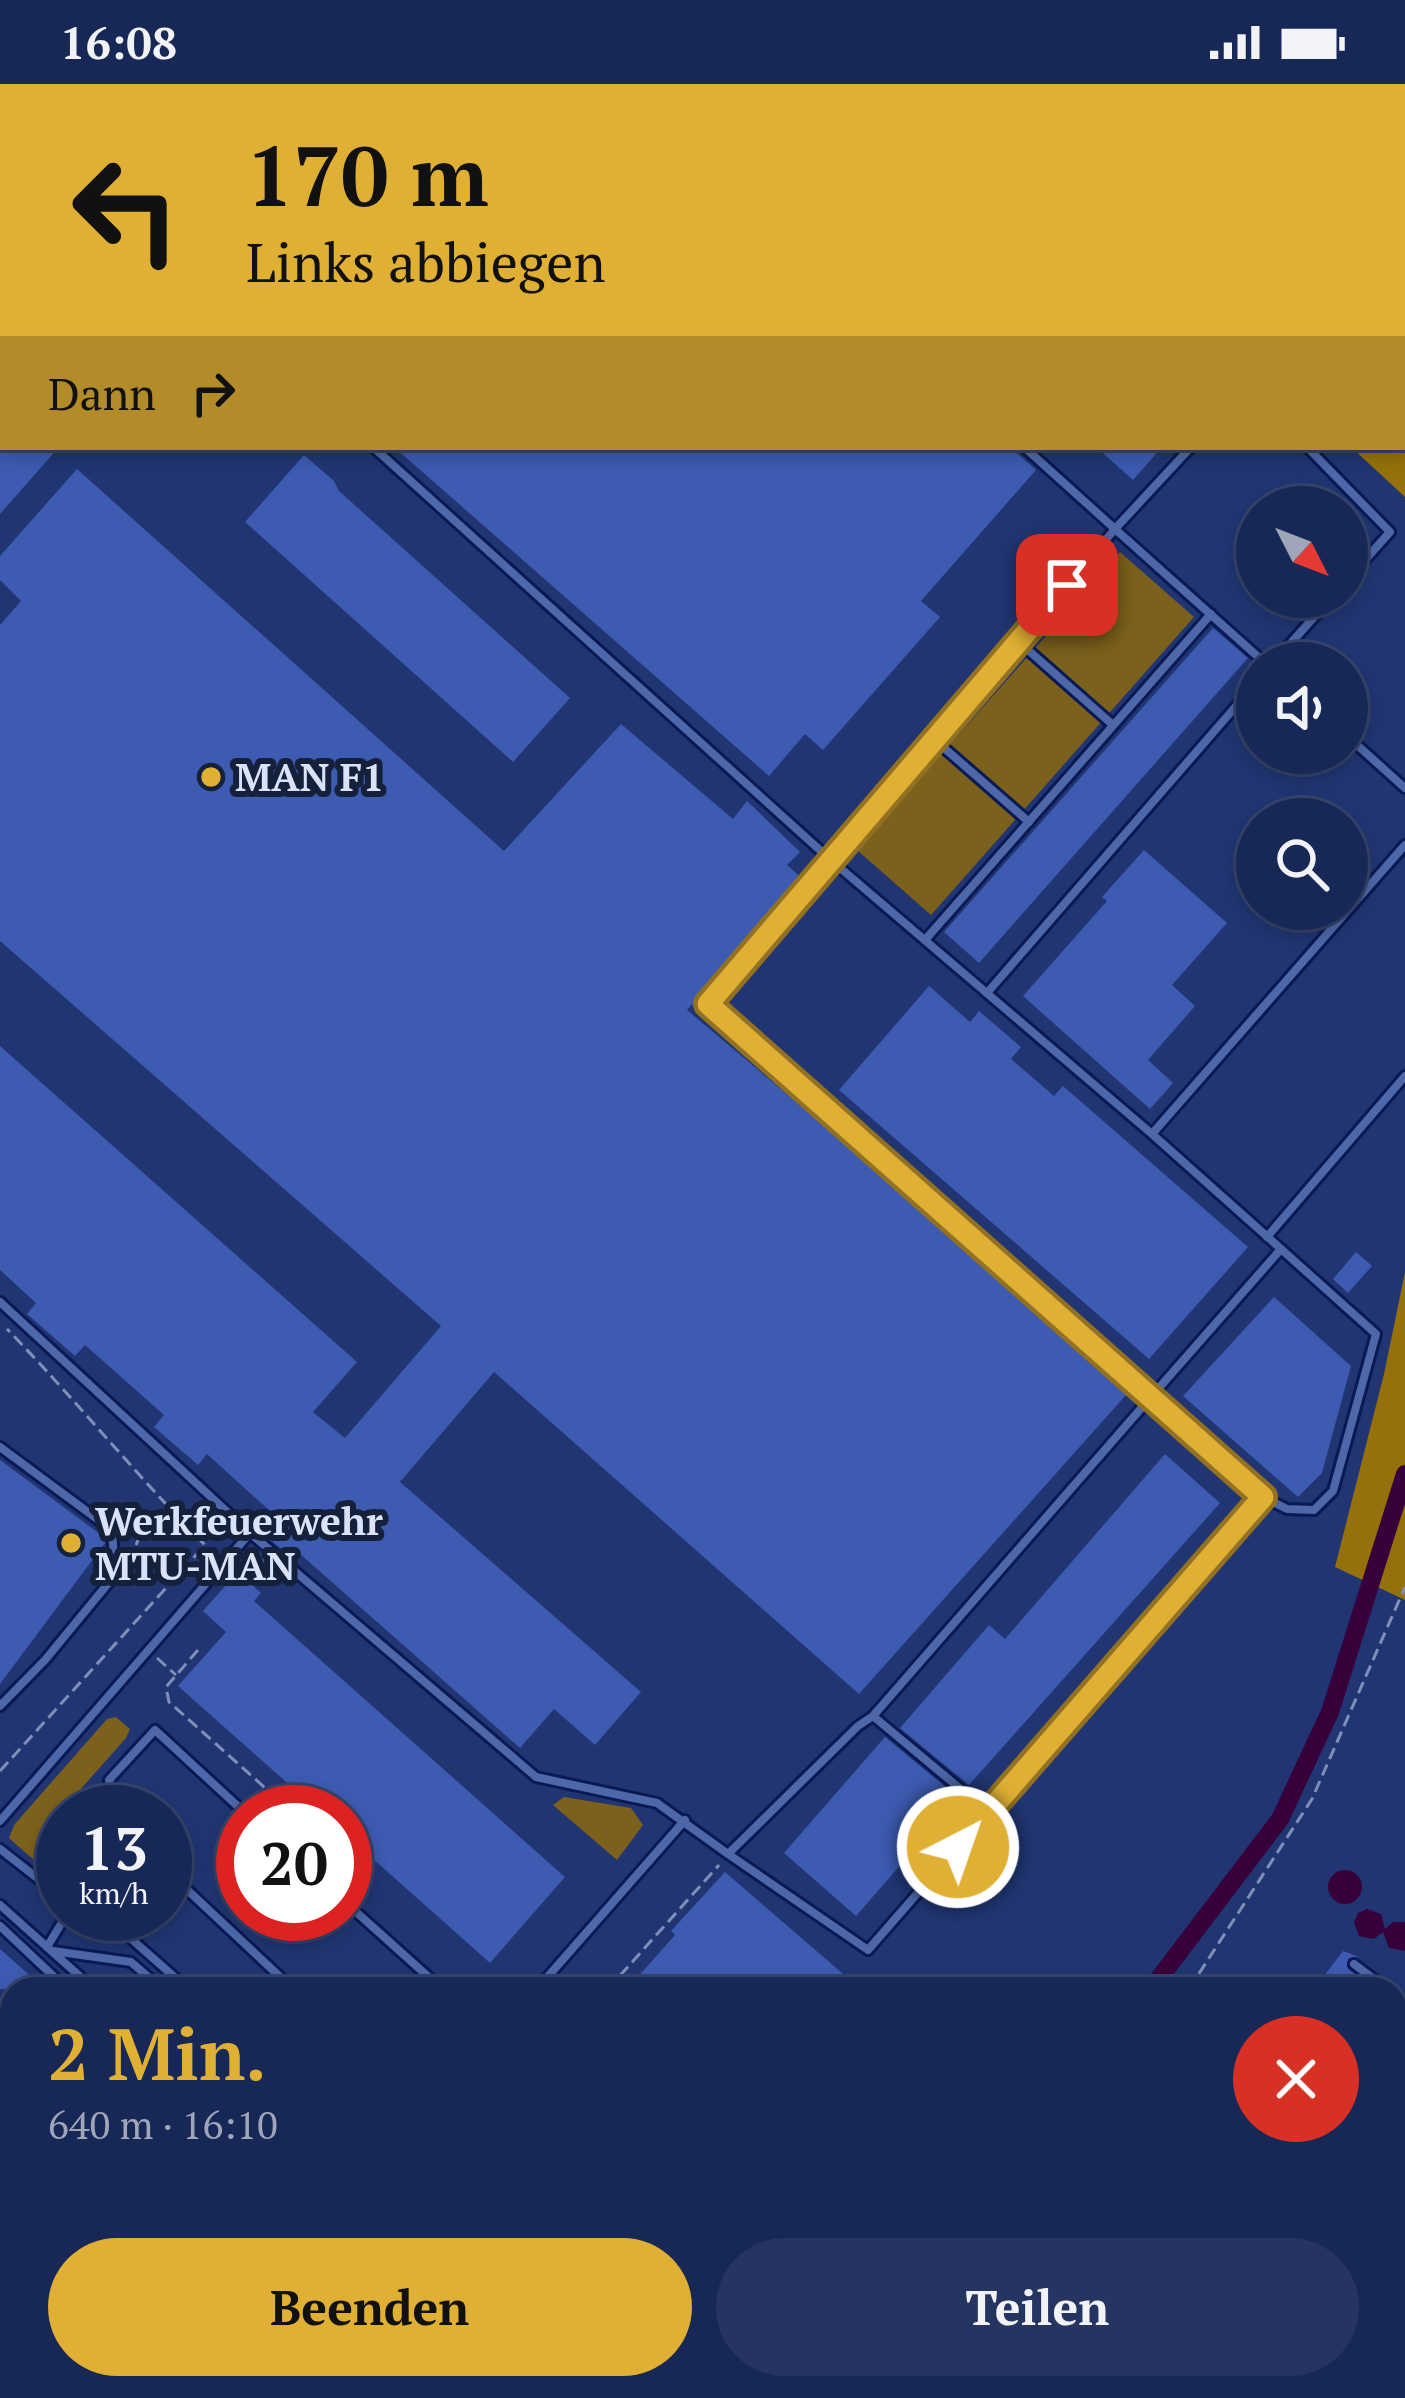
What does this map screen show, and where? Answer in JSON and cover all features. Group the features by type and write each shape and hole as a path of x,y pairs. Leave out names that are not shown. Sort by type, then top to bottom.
{"lane":[{"path":"376,450 832,861 1152,1134 1376,1334 1333,1491 1314,1510 1287,1509 1263,1497 708,1004 832,861 1115,529 1187,450"},
{"path":"1027,450 1244,642"},
{"path":"1309,450 1345,486"},
{"path":"1368,510 1390,532 1368,557"},
{"path":"925,940 1211,614"},
{"path":"1289,642 1312,618"},
{"path":"1019,642 1113,725"},
{"path":"987,993 1236,706"},
{"path":"935,740 1029,822"},
{"path":"1368,755 1405,788"},
{"path":"1152,1134 1405,845"},
{"path":"1267,1237 1405,1076"},
{"path":"728,1854 873,1716 1281,1249"},
{"path":"0,1302 250,1533 536,1777 643,1798 686,1820 868,1950 1263,1497"},
{"path":"0,1447 112,1530 115,1575 0,1706"},
{"path":"0,1821 250,1533"},
{"path":"873,1716 988,1812"},
{"path":"110,1785 109,1780 154,1730 216,1786"},
{"path":"548,1977 686,1820"},
{"path":"0,1849 36,1877"},
{"path":"192,1894 280,1977"},
{"path":"0,1905 80,1977"},
{"path":"372,1926 429,1977"},
{"path":"2,1933 53,1977"},
{"path":"49,1949 53,1941"},
{"path":"134,1941 174,1977"},
{"path":"49,1949 131,1962 148,1977"},
{"path":"1354,1964 1371,1977"}],"path":[{"path":"136,1544 147,1517"},
{"path":"143,1554 155,1552"},
{"path":"1197,1977 1312,1799 1405,1587"},
{"path":"198,1650 166,1687 169,1702 262,1785"},
{"path":"619,1977 728,1854"}],"shaded area":[{"path":"1354,450 1405,450 1405,497"},
{"path":"1120,552 1194,617 931,915 857,850"},
{"path":"1405,1272 1405,1600 1335,1567"},
{"path":"116,1717 130,1729 126,1738 84,1785 49,1785 107,1719"},
{"path":"564,1797 631,1808 643,1825 617,1860 553,1805"},
{"path":"36,1800 36,1862 9,1838"},
{"path":"1345,1870 1357,1875 1362,1887 1357,1899 1345,1904 1333,1899 1328,1887 1333,1875"},
{"path":"1367,1909 1381,1914 1385,1929 1393,1922 1405,1922 1405,1951 1389,1948 1383,1932 1374,1939 1359,1936 1354,1922"}],"building":[{"path":"0,450 56,450 0,514"},
{"path":"397,450 1013,450 1036,470 921,601 940,617 823,750 805,734 769,776"},
{"path":"1099,450 1159,450 1133,480"},
{"path":"304,455 570,698 513,762 245,522"},
{"path":"77,469 504,851 621,724 733,819 747,801 800,852 787,865 804,880 687,1010 1126,1395 859,1694 494,1372 400,1482 641,1692 595,1745 554,1709 520,1748 291,1546 285,1552 268,1538 282,1522 207,1454 198,1465 154,1427 164,1415 85,1345 75,1356 27,1314 36,1303 0,1270 0,1046 357,1362 313,1412 345,1438 441,1326 0,941 0,625 21,601 0,580 0,556"},
{"path":"1213,628 1236,648 1236,672 979,963 944,932"},
{"path":"1144,850 1227,923 1172,985 1195,1006 1148,1060 1173,1083 1150,1109 1023,996 1107,901 1102,897"},
{"path":"929,986 970,1022 979,1011 1021,1047 1011,1059 1054,1096 1063,1086 1248,1247 1149,1359 839,1090"},
{"path":"1356,1252 1372,1266 1348,1293 1333,1279"},
{"path":"1274,1297 1351,1366 1322,1473 1298,1497 1183,1396"},
{"path":"1165,1454 1220,1503 969,1785 900,1728 989,1625 1005,1639"},
{"path":"0,1460 104,1537 105,1543 0,1684"},
{"path":"257,1550 274,1564 254,1587 261,1593 254,1601 565,1877 490,1963 372,1858 372,1785 290,1785 178,1686 226,1632 203,1611"},
{"path":"885,1737 959,1798 856,1916 784,1853"},
{"path":"725,1872 847,1977 638,1977 675,1935 671,1931"},
{"path":"0,1949 32,1977 0,1977"},
{"path":"1343,1951 1359,1957 1348,1958 1347,1968 1358,1977 1323,1977"}],"waterway":[{"path":"1160,1977 1280,1819 1330,1712 1405,1474"}],"place":[{"name":"MAN F1","path":"211,777"},
{"name":"Werkfeuerwehr MTU-MAN","path":"71,1543"}],"route":[{"path":"958,1847 1263,1497 708,1004 1067,585"}]}
